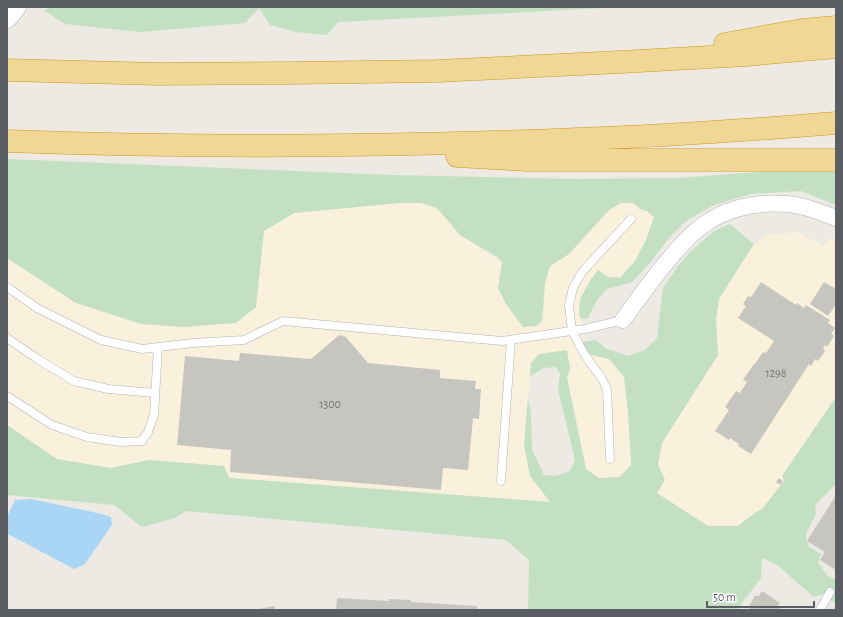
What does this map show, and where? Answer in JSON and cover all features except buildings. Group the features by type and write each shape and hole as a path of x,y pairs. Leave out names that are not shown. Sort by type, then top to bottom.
{"highway":[{"path":"620,62 802,30 836,27"},
{"path":"7,70 158,74 437,71 746,55 836,47"},
{"path":"7,141 85,144 244,146 428,144 579,139 728,131 836,123"},
{"path":"244,146 528,160 836,160"}],"street":[{"path":"7,18 16,7"},
{"path":"623,320 657,274 680,247 708,222 723,214 742,207 763,204 787,204 810,208 836,218"}],"lane":[{"path":"610,459 606,389 601,377 582,350 572,331 569,305 573,288 582,272 631,219"},
{"path":"7,287 37,308 101,340 142,349 192,343 244,340 283,321 502,341 585,329 623,320"},
{"path":"7,338 38,360 74,381 108,389 155,393"},
{"path":"501,481 510,340"},
{"path":"7,396 52,424 87,437 121,442 142,441 148,432 154,415 158,347"},
{"path":"820,610 830,592"}],"shaded area":[{"path":"399,203 421,203 437,208 460,235 502,262 498,288 506,304 523,327 536,326 542,321 545,283 550,266 569,254 609,210 621,203 633,203 654,217 646,240 635,261 619,278 608,277 599,270 591,279 579,316 582,319 583,344 588,354 609,359 624,377 631,464 620,477 599,478 586,469 567,378 570,369 566,350 531,363 524,446 551,502 229,478 224,466 149,460 111,468 57,459 7,425 7,258 76,303 256,307 264,231 294,213"},
{"path":"798,232 823,246 830,238 836,242 836,397 782,475 784,481 762,510 756,512 738,526 708,526 657,493 665,480 658,465 662,443 718,355 716,319 719,299 754,244 767,235"}],"green space":[{"path":"49,7 623,7 338,22 327,35 296,32 270,25 259,8 245,23 140,32 65,24 45,11"},
{"path":"7,159 392,175 576,179 677,178 774,171 836,172 836,205 801,191 751,194 712,206 686,221 669,238 651,262 632,282 607,289 597,300 588,318 582,319 579,316 580,299 591,279 598,270 608,277 620,278 635,261 646,240 654,217 633,203 621,203 609,210 569,254 550,266 545,283 542,321 536,326 523,327 506,304 498,288 502,262 497,257 460,235 437,208 421,203 399,203 294,213 264,231 256,307 236,323 184,327 141,324 76,303 7,258"},
{"path":"730,224 754,244 719,299 716,319 718,355 662,443 658,465 665,480 657,493 708,526 738,526 762,509 784,481 782,476 836,397 836,484 815,505 816,514 806,534 809,547 821,554 818,562 827,575 836,580 836,604 823,594 814,597 777,565 762,558 761,578 737,610 528,610 529,560 506,540 186,511 175,518 142,527 114,505 7,495 7,425 57,459 111,468 149,460 224,466 229,478 550,502 530,476 524,445 528,398 531,413 532,450 544,475 556,476 570,471 575,460 558,389 560,374 556,367 544,368 530,376 531,363 539,354 567,350 570,369 567,378 586,469 599,478 620,477 631,465 628,412 624,377 609,359 588,354 583,342 596,340 605,348 628,356 645,350 657,338 663,288 678,266 690,252 714,231"}],"water":[{"path":"31,499 102,514 111,517 112,525 85,564 74,569 8,534 7,517 15,500"}]}
